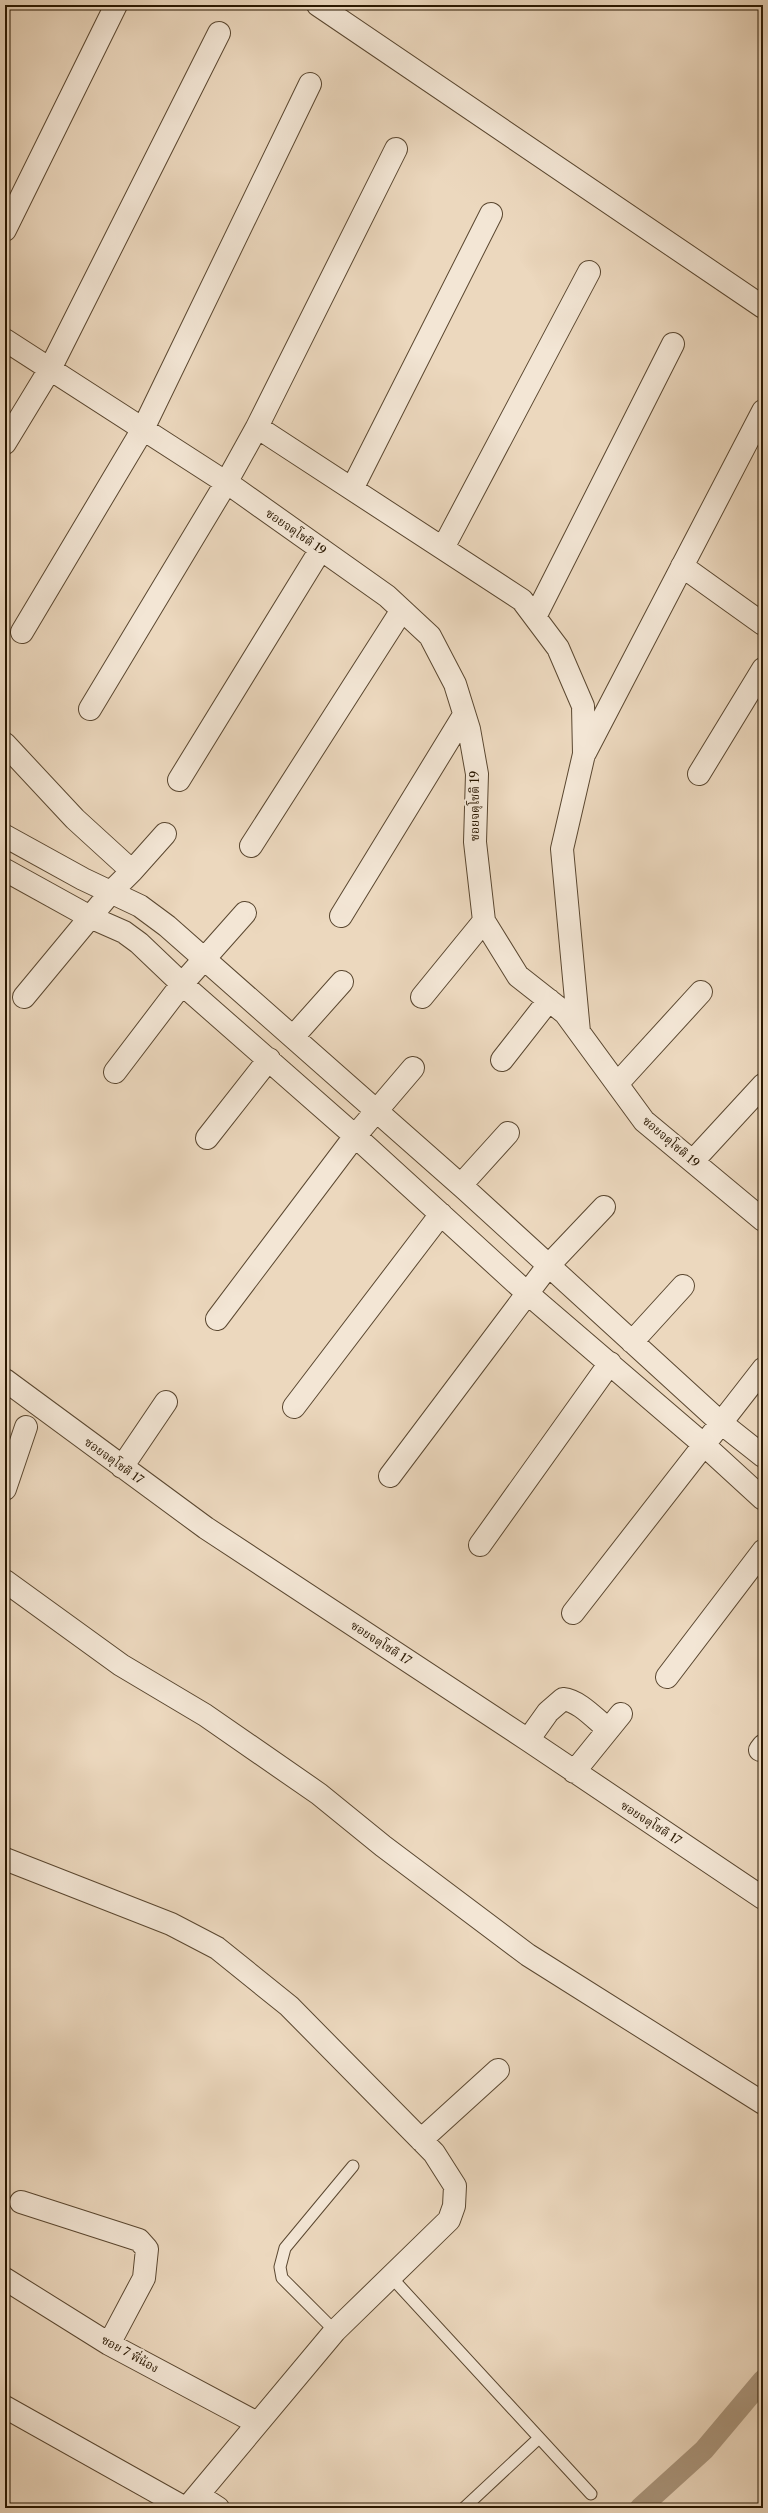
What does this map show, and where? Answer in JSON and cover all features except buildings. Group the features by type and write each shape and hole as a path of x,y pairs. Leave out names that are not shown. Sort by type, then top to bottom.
{"street":[{"path":"5,230 116,5"},
{"path":"318,5 763,307"},
{"path":"5,443 50,369 219,33"},
{"path":"22,632 143,429 310,84"},
{"path":"90,709 226,483 257,427 396,148"},
{"path":"352,489 491,214"},
{"path":"443,548 589,272"},
{"name":"ซอยจตุโชติ 19","path":"5,340 226,483 321,549 387,596 430,636 455,684 464,715 477,774 475,842 484,922 518,976 565,1013 644,1121 763,1220"},
{"path":"535,617 673,344"},
{"path":"584,754 763,411"},
{"path":"257,427 522,600 558,648 583,706 584,754 562,849 579,1032"},
{"path":"178,780 321,549"},
{"path":"682,566 763,624"},
{"path":"251,846 402,610"},
{"path":"699,774 763,669"},
{"path":"341,916 464,715"},
{"path":"5,744 76,819 132,871"},
{"path":"24,997 111,892 165,834"},
{"path":"5,836 83,879 140,906 156,918 461,1185 720,1422 763,1456"},
{"path":"5,870 90,917 124,932 139,943 182,984 355,1136 527,1293 703,1444 763,1499"},
{"path":"115,1072 182,984 245,913"},
{"path":"422,997 484,922"},
{"path":"293,1037 342,982"},
{"path":"617,1084 701,992"},
{"path":"502,1060 549,1000"},
{"path":"207,1138 269,1059"},
{"path":"217,1318 355,1136 413,1068"},
{"path":"693,1161 763,1085"},
{"path":"461,1185 508,1132"},
{"path":"390,1476 548,1266 604,1207"},
{"path":"294,1407 441,1214"},
{"path":"632,1342 683,1286"},
{"path":"480,1545 610,1363"},
{"path":"573,1614 763,1368"},
{"name":"ซอยจตุโชติ 17","path":"5,1380 218,1536 528,1740 763,1898"},
{"path":"122,1467 166,1402"},
{"path":"5,1489 26,1427"},
{"path":"667,1677 763,1551"},
{"path":"5,1581 121,1665 205,1715 319,1794 383,1846 528,1956 763,2104"},
{"path":"528,1740 548,1712 563,1699 570,1700 581,1707 614,1721 574,1772"},
{"path":"5,1859 172,1924 217,1948 289,2006 434,2153 455,2186 454,2206 449,2220 392,2278 335,2331 190,2504"},
{"path":"421,2140 498,2070"},
{"path":"21,2202 139,2240 147,2249 144,2278 109,2344"},
{"name":"ซอย 7 พี่น้อง","path":"5,2279 109,2344 257,2423"},
{"path":"5,2407 190,2504 218,2508"}],"lane":[{"path":"335,2331 282,2278 280,2267 285,2248 353,2166"},
{"path":"392,2278 591,2494"},
{"path":"464,2508 539,2438"}],"waterway":[{"path":"640,2508 704,2450 763,2380"}]}
